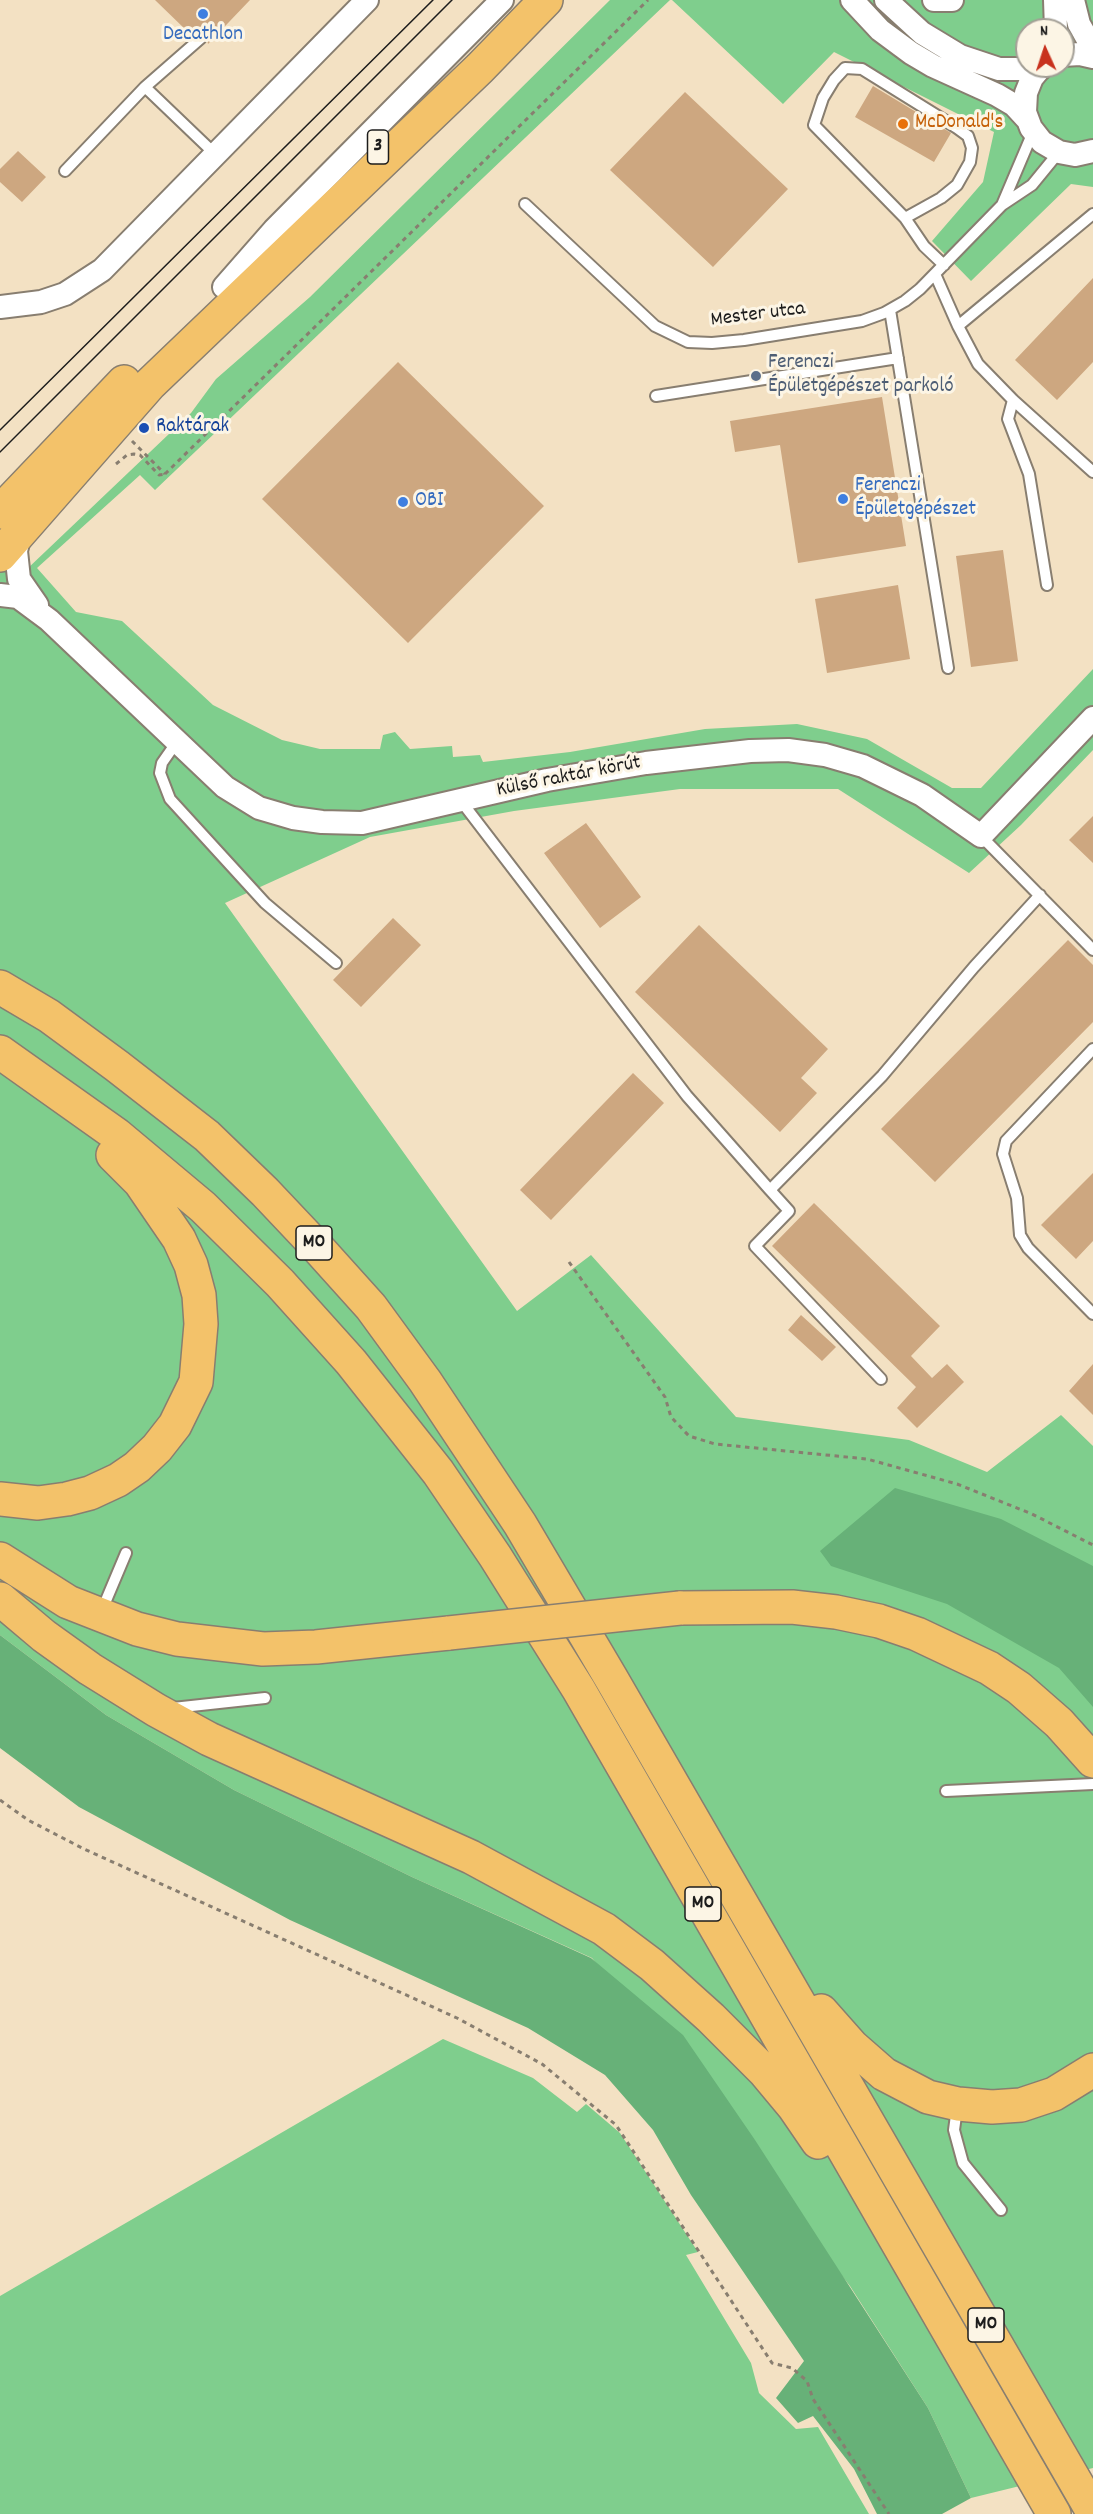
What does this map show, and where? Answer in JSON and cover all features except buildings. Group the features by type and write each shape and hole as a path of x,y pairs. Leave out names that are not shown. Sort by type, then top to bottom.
{"main road":[{"name":"3","path":"7,533 164,340 351,175 525,0"},
{"name":"3","path":"7,533 150,384 463,84 546,0"},
{"name":"M0","path":"0,987 57,1023 207,1136 265,1192 371,1307 425,1381 520,1524 759,1932 1093,2512"},
{"name":"M0","path":"11,1059 117,1135 203,1207 280,1283 351,1362 438,1472 495,1556 579,1690 1054,2514"},
{"path":"0,1499 38,1503 67,1499 90,1493 118,1480 136,1467 157,1448 187,1404 196,1382 200,1350 199,1295 191,1265 179,1239 140,1182 11,1059"},
{"path":"0,1559 68,1602 137,1629 177,1639 263,1649 316,1647 680,1608 792,1606 836,1612 879,1621 917,1634 973,1659 1019,1688 1059,1723 1093,1761"},
{"path":"0,1599 90,1669 156,1710 209,1739 471,1857 604,1929 652,1965 711,2018 764,2071 794,2107 841,2176 885,2218"},
{"path":"759,1932 852,2046 884,2074 928,2097 958,2104 992,2107 1021,2105 1054,2094 1093,2070"}],"street":[{"path":"0,307 41,302 65,294 94,276 217,155 367,0"},
{"path":"224,287 274,230 502,0"},
{"path":"852,0 880,30 911,53 1014,105 1046,146 1059,152 1089,155"},
{"path":"886,0 922,33 960,56 999,69 1015,68"},
{"path":"934,0 952,0"},
{"path":"1055,0 1056,18"},
{"path":"1073,0 1079,24 1093,49"},
{"path":"1075,54 1093,57"},
{"path":"1030,125 1026,93 1032,78"},
{"name":"Külső raktár körút","path":"7,533 16,551 18,579 49,620"},
{"name":"Külső raktár körút","path":"0,595 18,597 49,620 176,744 225,787 259,808 293,818 322,822 362,823 547,780 646,763 750,751 788,750 825,755 863,766 922,795 981,836"},
{"path":"981,836 1093,718"}],"lane":[{"path":"65,171 145,87 201,38"},
{"path":"905,218 941,198 957,185 970,162 972,148 968,136 862,69 845,68 823,98 814,125 905,218 924,246 944,265"},
{"path":"145,87 217,155"},
{"path":"1002,205 1030,125"},
{"path":"1002,205 1032,185 1059,152"},
{"name":"Mester utca","path":"525,204 655,326 688,342 712,343 826,328 862,321 890,310 920,289 1002,205"},
{"path":"958,326 1093,214"},
{"path":"935,274 978,364 1013,400 1093,472"},
{"path":"890,310 948,668"},
{"path":"656,396 898,358"},
{"path":"1013,400 1008,419 1029,474 1047,585"},
{"path":"176,744 162,763 160,773 161,781 170,799 265,903 336,963"},
{"path":"461,801 687,1096 789,1211 755,1246 881,1379"},
{"path":"981,836 1093,950"},
{"path":"770,1190 882,1076 974,967 1040,895"},
{"path":"1093,1048 1006,1141 1003,1154 1017,1198 1020,1235 1028,1248 1093,1314"},
{"path":"100,1615 126,1553"},
{"path":"156,1710 265,1698"},
{"path":"945,1791 1093,1784"},
{"path":"958,2104 954,2130 963,2163 1001,2210"}],"path":[{"path":"131,440 165,474 648,0"},
{"path":"569,1262 665,1397 671,1417 689,1436 715,1444 867,1459 957,1484 1032,1514 1093,1545"},
{"path":"0,1800 28,1820 84,1849 457,2018 542,2064 616,2125 771,2362 792,2368 807,2381 813,2399 889,2514"}],"green space":[{"path":"610,0 670,0 155,490 140,475 37,568 76,612 122,621 213,705 282,740 320,749 380,749 383,735 395,732 410,749 452,746 453,757 480,755 483,762 570,752 705,729 797,724 867,739 952,788 981,788 1093,669 1093,750 1021,825 969,873 838,789 680,789 514,811 370,837 225,903 517,1311 591,1255 736,1417 909,1440 987,1472 1061,1415 1093,1446 1093,2468 971,2498 928,2408 850,2286 592,1958 412,1877 234,1790 106,1715 0,1635 0,549 26,570 191,413 216,379 310,297"},
{"path":"672,0 1093,0 1093,187 1071,184 971,281 932,241 983,182 994,132 834,52 783,104"},
{"path":"895,1488 1001,1519 1093,1566 1093,1707 1059,1668 947,1604 831,1566 820,1551"},
{"path":"0,1635 106,1715 234,1790 412,1877 591,1958 683,2035 755,2140 928,2408 971,2498 942,2514 877,2514 854,2469 813,2416 798,2423 776,2398 804,2361 691,2195 653,2130 605,2075 528,2028 290,1920 79,1807 0,1748"},
{"path":"443,2039 533,2078 577,2112 586,2104 620,2133 698,2252 686,2255 751,2363 759,2393 796,2429 818,2427 869,2514 0,2514 0,2296"}],"tram line":[{"path":"0,430 433,0"},
{"path":"0,452 452,0"}],"place":[{"name":"Decathlon","path":"203,14"},
{"name":"McDonald's","path":"903,124"},
{"name":"Ferenczi Épületgépészet parkoló","path":"756,376"},
{"name":"Raktárak","path":"144,428"},
{"name":"Ferenczi Épületgépészet","path":"843,499"},
{"name":"OBI","path":"403,502"}]}
